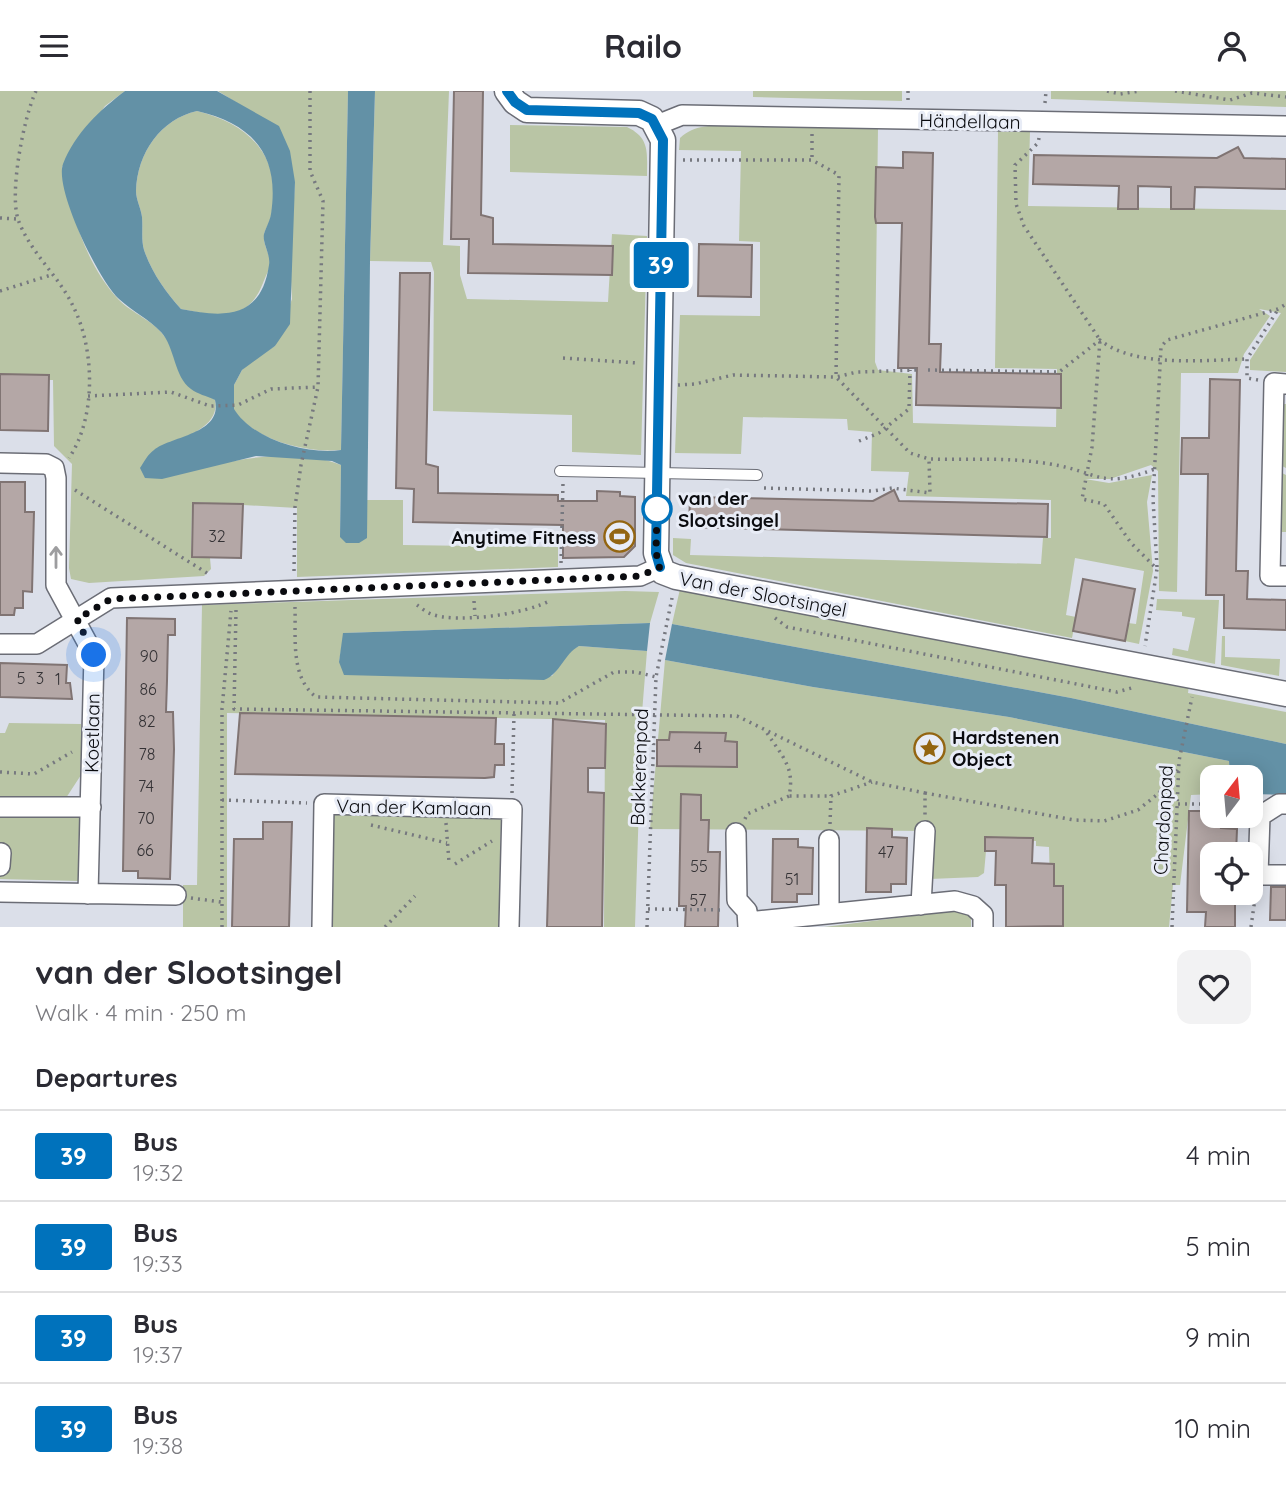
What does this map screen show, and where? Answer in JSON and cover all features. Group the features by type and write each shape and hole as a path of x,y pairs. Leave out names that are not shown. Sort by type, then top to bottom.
{"street":[{"path":"507,91 515,102 527,110 639,113 657,125 663,140 656,553 660,567"},
{"name":"Händellaan","path":"657,125 682,115 1286,126"},
{"path":"1280,384 1270,576 1286,576"},
{"path":"0,463 46,464 54,468 56,478"},
{"name":"Koetlaan","path":"56,478 56,585 77,619 94,655 88,894"},
{"name":"Van der Slootsingel","path":"0,644 37,644 111,599 395,585 558,588 640,576 660,567 676,577 1139,676 1286,694"},
{"name":"Van der Kamlaan","path":"322,927 324,804 444,807 512,819 509,927"},
{"path":"1259,842 1260,816 1279,804 1286,804"},
{"path":"0,807 91,807"},
{"path":"921,905 925,831"},
{"path":"736,833 737,900 747,920 956,901 973,906 983,915 983,927"},
{"path":"830,840 830,913"},
{"path":"0,866 1,853"},
{"path":"1263,875 1286,875"},
{"path":"0,892 176,895"}],"lane":[{"path":"561,471 757,475"}],"path":[{"path":"36,91 30,104 20,149 16,180 17,219 31,248 74,306 86,344 86,423 80,442 56,478 210,574 209,595"},
{"path":"310,91 310,171 323,201 318,387 295,507 293,589 297,664 303,687 316,697 559,703 614,672 636,672 656,677"},
{"path":"1107,91 1120,94 1140,91"},
{"path":"1175,91 1230,100 1252,93 1286,97"},
{"path":"1044,123 1038,143 1015,165 1016,204 1024,226 1100,340 1111,349 1160,360 1247,359"},
{"path":"663,160 812,160 839,175 836,377 910,453 929,459 1050,464 1109,481 1132,478 1155,469"},
{"path":"0,218 17,219"},
{"path":"0,291 51,275"},
{"path":"772,616 787,627 1117,692 1139,676 1157,569 1153,499 1161,347 1167,340 1278,309 1286,304"},
{"path":"1278,309 1247,359 1247,378 1280,384"},
{"path":"928,370 1059,372 1100,340"},
{"path":"1100,340 1092,447 1082,499 1104,504 1131,543 1157,569"},
{"path":"563,358 695,384 733,375 836,377 857,372 917,370"},
{"path":"859,441 909,409 910,370"},
{"path":"87,396 170,392 210,406 239,405 271,389 318,387"},
{"path":"757,487 873,491 892,488 930,493 929,459"},
{"path":"395,585 409,600 431,614 450,617 526,610 558,588 561,471"},
{"path":"663,592 684,597"},
{"path":"222,927 222,709 234,594"},
{"path":"234,594 234,709"},
{"name":"Bakkerenpad","path":"647,927 656,677 669,610"},
{"path":"222,709 737,716 873,782 1074,820 1104,821 1138,810 1159,793 1179,769"},
{"path":"455,864 512,819 514,714"},
{"name":"Chardonpad","path":"1172,927 1179,761 1189,715"},
{"path":"766,731 788,764 793,784 789,796"},
{"path":"0,772 34,774 91,736"},
{"path":"736,833 747,814 789,796 831,796 873,782"},
{"path":"925,793 925,831"},
{"path":"1159,793 1178,802 1200,803"},
{"path":"830,840 831,796"},
{"name":"Van der Kamlaan","path":"222,800 324,804"},
{"path":"444,807 449,862"},
{"path":"362,824 447,843"},
{"path":"176,895 221,902"},
{"path":"385,927 415,896"},
{"path":"1251,927 1254,905"},
{"path":"648,909 747,920"}],"green space":[{"path":"0,91 125,91 105,106 62,167 75,220 97,271 119,300 160,331 193,379 215,400 215,408 209,422 196,432 173,441 215,464 262,457 294,456 341,465 340,537 367,538 367,500 403,500 403,545 558,547 558,567 297,577 297,508 192,502 191,558 210,558 211,569 204,576 89,583 71,579 72,464 54,446 53,380 0,380"},
{"path":"218,91 348,91 341,450 313,449 282,443 254,430 234,410 234,385 242,370 255,357 275,346 292,299 290,263 295,182 253,113"},
{"path":"375,91 449,91 443,245 460,246 460,275 467,299 608,302 612,234 647,236 641,455 572,452 572,415 433,411 434,272 431,262 370,261"},
{"path":"753,91 902,91 902,101 753,97"},
{"path":"1051,91 1286,91 1286,107 1051,99"},
{"path":"197,111 233,125 247,135 259,147 272,177 274,195 264,236 270,260 269,268 256,296 240,311 230,314 207,314 181,309 155,274 143,246 142,217 136,191 137,177 146,151 153,140 172,122"},
{"path":"510,125 627,127 640,136 646,147 647,176 510,172"},
{"path":"731,125 878,128 875,362 878,370 912,374 913,423 1056,427 1057,369 995,368 998,131 1030,131 1028,206 1286,210 1286,372 1250,370 1250,360 1281,313 1259,309 1270,316 1244,354 1238,373 1181,373 1177,592 1159,591 1158,471 1151,465 1110,479 1085,479 1109,483 1152,475 1147,502 1153,571 1139,644 1125,641 1128,623 1136,624 1144,571 1075,558 1066,615 1076,617 1072,638 686,563 673,555 673,538 691,539 690,555 1041,564 1043,538 1051,538 1051,500 906,496 909,472 871,471 872,432 848,430 847,419 743,417 741,454 675,453 680,315 760,316 760,242 739,241 741,151 679,150 680,138 691,130"},
{"path":"1281,404 1286,404 1286,468 1282,466"},
{"path":"1282,473 1286,475 1286,532 1281,532"},
{"path":"680,589 1189,685 1188,693 1286,712 1286,744 1071,698 672,624"},
{"path":"659,592 650,623 344,633 339,662 552,676 571,650 579,646 647,651 642,713 635,927 604,927 605,720 227,713 227,927 183,927 183,885 197,885 202,605"},
{"path":"1157,599 1219,600 1215,664 1172,655 1173,648 1188,651 1195,618 1182,616 1182,612 1156,610"},
{"path":"1222,636 1225,636 1225,657 1280,659 1279,676 1221,665"},
{"path":"665,660 813,687 1009,717 1229,761 1229,765 1200,765 1200,795 1191,795 1180,885 1173,885 1169,927 1036,927 1050,884 1049,847 1036,846 1036,841 987,840 984,873 978,877 930,879 929,831 650,829"},
{"path":"9,723 81,724 81,775 66,798 0,796 0,733 5,733"},
{"path":"333,810 501,816 499,927 332,927"},
{"path":"87,811 91,820 79,828 78,881 0,879 0,813"},
{"path":"960,910 971,916 971,927 824,927"}],"water":[{"path":"125,91 217,91 279,126 290,151 295,182 290,324 275,346 242,370 234,385 234,409 243,420 268,437 298,447 328,451 341,450 348,91 375,91 367,538 359,543 346,543 340,537 341,465 332,461 256,456 162,479 145,478 140,468 150,454 162,445 204,427 215,411 215,400 185,384 166,338 110,289 80,234 65,193 63,164 74,142 98,114","holes":["197,111 233,124 258,145 266,159 273,193 270,217 264,234 269,261 265,283 249,305 238,311 212,314 181,309 160,281 144,250 142,217 136,191 137,177 146,151 162,130 184,115"]},
{"path":"650,623 647,651 579,646 544,680 344,675 339,662 343,633"},
{"path":"672,624 1071,698 1286,744 1286,795 1264,794 1264,765 1229,765 1229,761 1009,717 813,687 665,660"}],"building":[{"path":"454,91 483,91 481,215 493,218 493,244 613,246 612,275 468,273 469,239 451,239"},
{"path":"1238,147 1244,158 1286,159 1286,189 1195,187 1194,209 1171,209 1171,187 1138,186 1138,209 1118,209 1119,186 1033,184 1034,155 1217,158"},
{"path":"903,152 933,153 929,344 941,344 940,372 1061,374 1061,408 916,405 917,368 898,368 902,223 876,223 875,217 876,167 903,168"},
{"path":"699,244 752,245 751,297 698,296"},
{"path":"400,273 430,273 426,464 438,467 438,493 558,495 558,501 597,501 597,491 620,492 620,496 635,497 635,546 624,557 563,558 563,525 413,522 414,489 396,488"},
{"path":"0,374 49,375 48,431 0,430"},
{"path":"1210,379 1240,380 1236,571 1248,571 1247,599 1286,600 1286,630 1224,628 1224,595 1206,595 1208,474 1181,474 1182,438 1209,438"},
{"path":"0,482 25,482 25,512 34,512 32,592 23,591 23,608 15,608 14,615 0,615"},
{"path":"894,490 899,501 1048,504 1047,537 689,527 690,497 873,501"},
{"path":"193,503 243,504 241,558 192,557"},
{"path":"1083,579 1135,589 1125,641 1073,631"},
{"path":"127,618 175,619 175,635 168,635 166,712 173,712 174,749 170,879 138,878 138,871 123,871"},
{"path":"0,663 67,665 66,683 70,683 72,699 0,697"},
{"path":"240,713 496,718 495,744 504,744 504,765 495,765 494,777 485,778 235,774"},
{"path":"553,719 606,724 605,768 588,768 588,792 604,793 602,927 547,927"},
{"path":"670,732 726,733 725,741 737,742 737,767 657,766 657,740 669,740"},
{"path":"681,794 701,795 701,820 709,820 708,852 720,852 718,927 685,927 686,906 679,906"},
{"path":"1189,811 1200,811 1200,828 1237,829 1236,842 1200,842 1200,905 1235,905 1235,927 1205,927 1206,912 1187,912"},
{"path":"263,822 292,822 289,927 232,927 234,839 263,839"},
{"path":"867,828 892,829 892,837 907,838 906,884 891,884 891,892 866,892"},
{"path":"985,837 1033,838 1032,863 1054,864 1054,886 1063,886 1063,926 1006,927 1006,885 995,885 996,851 985,851"},
{"path":"773,839 798,839 798,847 813,848 812,894 797,894 797,902 772,902"},
{"path":"1271,887 1286,887 1286,920 1270,920"}],"bus line":[{"name":"39","path":"507,91 515,102 527,110 639,113 652,119 663,140 656,553 660,567"}],"place":[{"name":"van der Slootsingel","path":"657,509"},
{"name":"Anytime Fitness","path":"619,537"},
{"name":"Hardstenen Object","path":"929,748"}],"route":[{"path":"94,655 77,619 111,599 640,576 660,567 656,553 657,509"}]}
